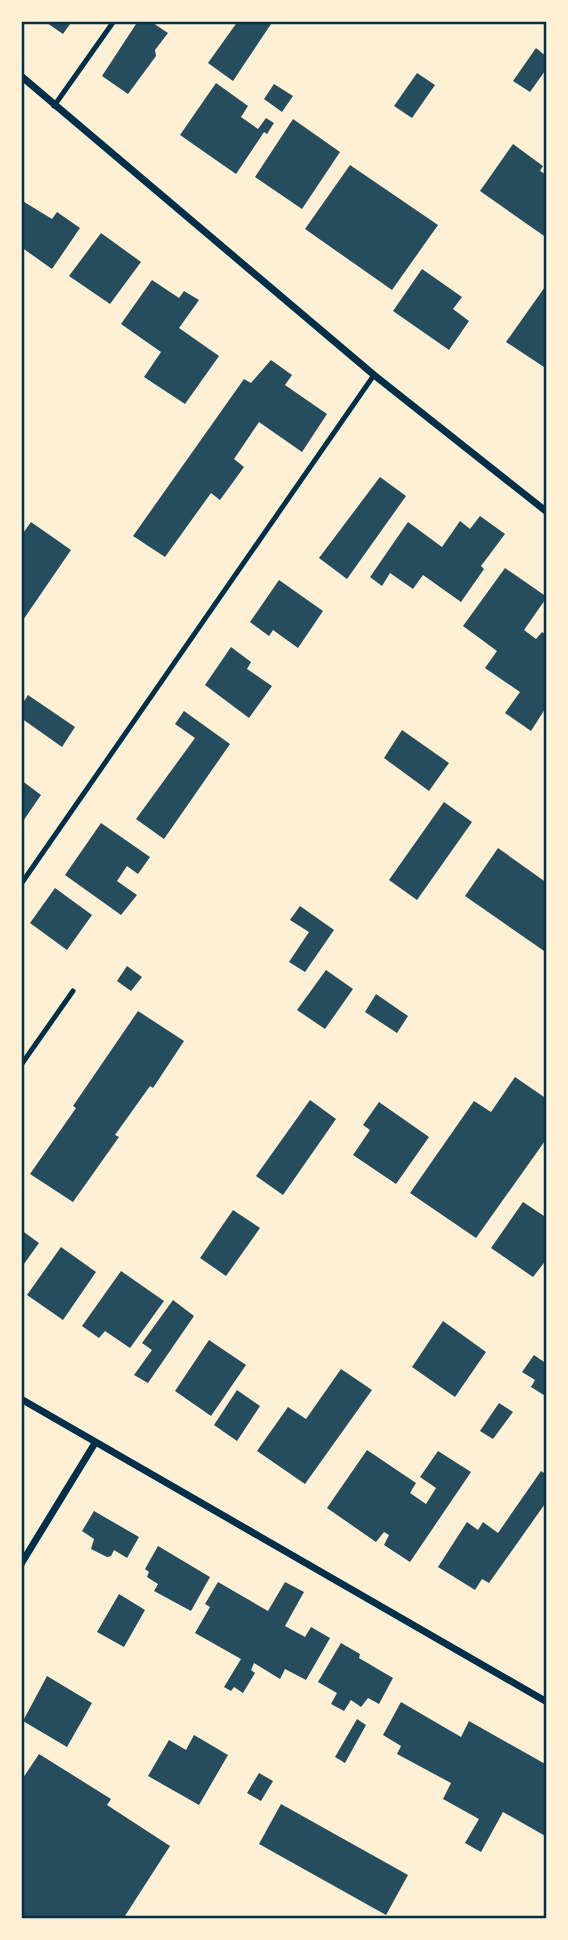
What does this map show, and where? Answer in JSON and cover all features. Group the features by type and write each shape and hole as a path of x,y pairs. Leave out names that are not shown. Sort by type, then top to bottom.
{"street":[{"path":"21,76 374,375 547,512"},
{"path":"21,1399 547,1702"},
{"path":"21,1564 95,1443"}],"lane":[{"path":"54,106 114,21"},
{"path":"21,884 374,375"},
{"path":"21,1065 73,991"}],"building":[{"path":"44,21 72,21 63,34"},
{"path":"138,21 150,21 168,33 155,50 156,56 128,94 102,76"},
{"path":"238,21 273,21 233,81 208,63"},
{"path":"536,48 547,57 547,68 530,92 513,81"},
{"path":"417,73 435,85 412,118 394,106"},
{"path":"216,83 248,106 241,117 258,129 266,118 274,123 267,134 264,132 236,174 180,135"},
{"path":"274,84 293,96 282,112 264,99"},
{"path":"293,119 340,152 302,209 255,177"},
{"path":"513,144 543,166 540,171 547,175 547,238 480,191"},
{"path":"350,165 438,225 392,290 305,229"},
{"path":"21,200 52,219 57,212 80,228 52,269 21,247"},
{"path":"101,233 141,262 110,304 69,276"},
{"path":"422,269 462,297 453,309 469,321 449,350 393,311"},
{"path":"152,280 179,298 184,291 199,300 179,328 219,356 185,404 144,377 161,352 121,324"},
{"path":"547,284 547,369 506,342"},
{"path":"271,360 292,375 285,385 327,414 302,452 259,422 234,459 244,467 220,500 211,493 165,557 133,536 244,379 251,383"},
{"path":"380,477 406,496 347,579 319,558"},
{"path":"480,516 505,534 481,566 484,569 461,602 423,575 413,589 390,573 382,586 370,577 408,522 442,547 460,521 470,529"},
{"path":"31,522 71,550 21,623 21,536"},
{"path":"505,568 547,597 524,630 536,639 542,632 547,635 547,711 545,709 531,731 505,713 520,692 485,668 497,651 463,626"},
{"path":"279,580 323,611 298,648 273,630 269,636 250,622"},
{"path":"231,647 251,662 247,669 272,686 249,718 205,685"},
{"path":"28,695 75,727 62,747 21,718 21,706"},
{"path":"184,711 230,744 164,839 136,819 195,738 175,724"},
{"path":"402,730 449,763 429,791 384,758"},
{"path":"21,780 41,795 21,824"},
{"path":"444,802 472,822 417,900 389,880"},
{"path":"101,823 150,857 138,874 127,866 117,881 137,895 121,915 65,875"},
{"path":"498,848 547,883 547,953 465,896"},
{"path":"55,888 92,915 67,950 30,923"},
{"path":"300,906 334,930 305,972 289,962 309,932 290,920"},
{"path":"127,966 142,977 131,991 117,981"},
{"path":"326,970 353,989 325,1029 297,1010"},
{"path":"376,994 408,1016 397,1033 365,1012"},
{"path":"138,1011 184,1041 153,1088 150,1086 115,1135 119,1137 73,1202 30,1174"},
{"path":"515,1077 547,1099 547,1138 476,1238 410,1193 474,1101 491,1112"},
{"path":"310,1100 336,1119 283,1195 256,1176"},
{"path":"379,1102 429,1137 396,1184 353,1155 370,1130 363,1125"},
{"path":"523,1202 547,1218 547,1259 533,1277 491,1248"},
{"path":"233,1210 260,1228 226,1276 200,1258"},
{"path":"21,1230 39,1243 21,1268"},
{"path":"61,1247 96,1272 63,1320 27,1295"},
{"path":"121,1271 164,1301 130,1348 105,1331 99,1338 82,1326"},
{"path":"173,1300 194,1316 148,1383 134,1375 152,1350 142,1343"},
{"path":"443,1321 486,1352 455,1397 412,1367"},
{"path":"209,1340 246,1365 211,1416 175,1391"},
{"path":"534,1355 547,1364 547,1397 531,1387 535,1380 522,1372"},
{"path":"341,1369 372,1390 305,1484 257,1451 288,1407 306,1419"},
{"path":"237,1390 260,1406 237,1441 214,1425"},
{"path":"499,1403 513,1412 493,1439 480,1431"},
{"path":"367,1450 416,1483 410,1493 426,1504 436,1488 420,1477 438,1451 471,1472 410,1562 384,1545 389,1535 384,1532 376,1542 327,1508"},
{"path":"541,1471 547,1475 547,1501 489,1583 482,1579 475,1590 438,1567 467,1522 478,1530 483,1522 498,1533"},
{"path":"94,1511 139,1537 127,1558 114,1550 111,1556 107,1557 91,1549 94,1539 82,1531"},
{"path":"158,1546 210,1577 191,1611 154,1591 158,1584 147,1577 149,1572 145,1569"},
{"path":"218,1582 268,1611 285,1582 304,1592 285,1626 305,1637 311,1627 330,1638 306,1680 285,1669 280,1679 254,1663 251,1670 255,1673 243,1693 234,1687 231,1691 224,1687 241,1659 195,1633 210,1607 205,1604"},
{"path":"119,1594 145,1610 124,1647 97,1632"},
{"path":"341,1643 360,1654 359,1658 393,1678 379,1704 368,1698 361,1707 351,1700 344,1711 331,1704 337,1693 318,1682"},
{"path":"47,1676 92,1703 67,1747 23,1721"},
{"path":"401,1702 461,1737 469,1721 547,1765 547,1837 503,1812 481,1852 465,1843 479,1819 443,1799 451,1783 397,1754 401,1746 383,1735"},
{"path":"357,1719 366,1725 345,1763 335,1757"},
{"path":"194,1735 228,1755 199,1805 148,1776 169,1740 186,1750"},
{"path":"39,1754 111,1799 107,1805 170,1846 123,1919 21,1919 21,1781"},
{"path":"259,1773 273,1781 261,1801 247,1793"},
{"path":"281,1804 408,1875 386,1915 259,1844"}]}
